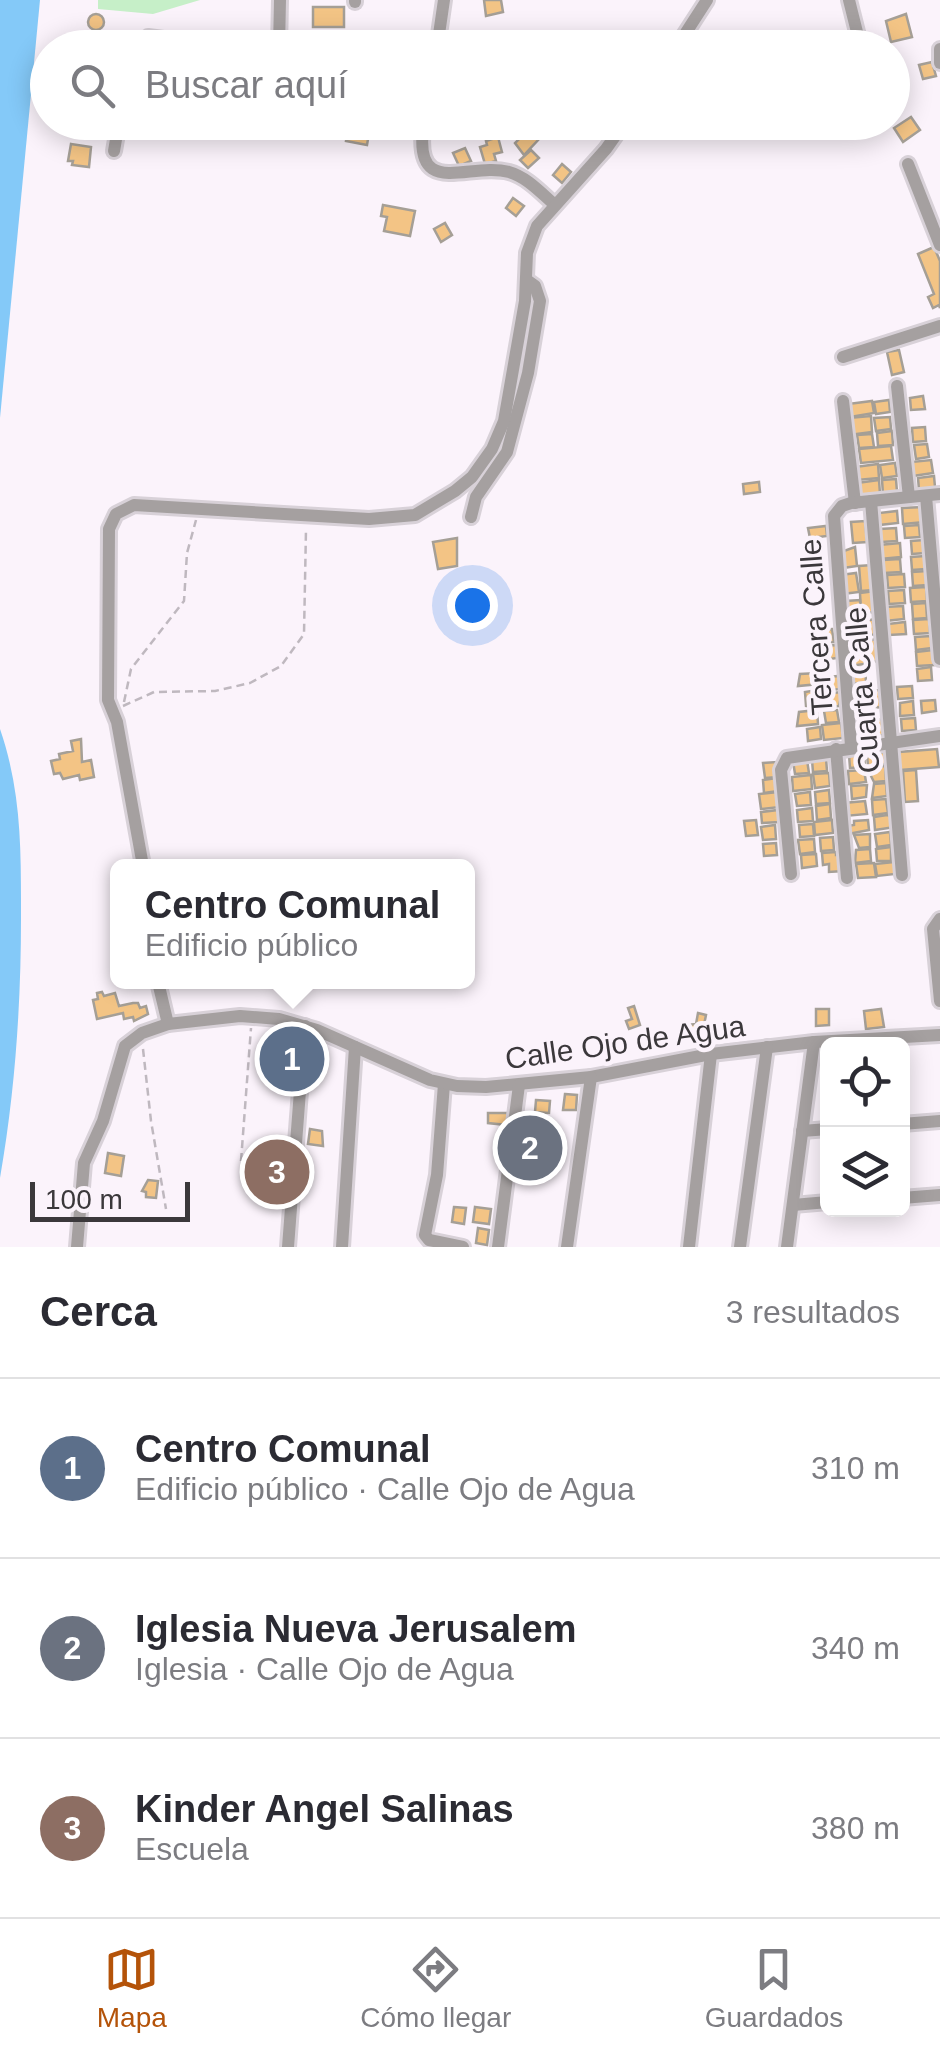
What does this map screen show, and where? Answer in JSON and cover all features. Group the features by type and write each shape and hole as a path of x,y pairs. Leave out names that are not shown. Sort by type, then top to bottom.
{"street":[{"path":"279,30 280,0"},
{"path":"440,30 444,0"},
{"path":"688,30 708,0"},
{"path":"849,0 856,30"},
{"path":"940,49 940,63"},
{"path":"114,151 116,140"},
{"path":"421,140 423,159 434,170 464,176 489,170 506,171 520,176 554,205"},
{"path":"142,859 117,722 108,700 110,529 116,514 134,505 306,518 415,516 472,478 504,421 528,281 531,240 554,205 612,140"},
{"path":"908,164 940,245"},
{"path":"471,517 476,497 507,452 528,373 540,301 535,286 528,281"},
{"path":"843,357 940,326"},
{"path":"897,386 909,497"},
{"name":"Tercera Calle","path":"844,401 848,504 833,523 847,878"},
{"path":"848,504 933,495 940,659"},
{"name":"Cuarta Calle","path":"872,501 902,875"},
{"path":"791,874 781,770 786,758 940,736"},
{"path":"940,919 934,928 940,1000"},
{"path":"160,989 168,1024"},
{"name":"Calle Ojo de Agua","path":"142,1033 168,1024 252,1016 305,1026 444,1084 519,1085 590,1077 710,1054 814,1042 940,1035"},
{"path":"288,1247 305,1026"},
{"path":"77,1247 84,1163 103,1120 125,1046 142,1033"},
{"path":"787,1247 814,1042"},
{"path":"342,1247 355,1046"},
{"path":"740,1247 767,1048"},
{"path":"689,1247 710,1054"},
{"path":"568,1247 590,1077"},
{"path":"444,1084 436,1176 425,1235 429,1240 463,1247"},
{"path":"498,1247 519,1085"},
{"path":"910,1123 940,1121"},
{"path":"802,1131 820,1130"},
{"path":"910,1197 940,1195"},
{"path":"793,1205 820,1203"}],"path":[{"path":"117,722 131,669 184,601 187,552 196,520 210,511"},
{"path":"124,703 154,692 215,690 250,682 281,666 304,634 306,518"},
{"path":"241,1162 252,1016"},
{"path":"142,1033 166,1209"}],"green space":[{"path":"98,0 200,0 153,14 98,9"}],"water":[{"path":"0,0 40,0 37,30 30,30 30,104 0,418"},
{"path":"0,729 16,800 21,918 16,1048 0,1178"}],"building":[{"path":"484,0 501,0 503,12 486,16"},
{"path":"313,7 344,7 344,27 313,27"},
{"path":"96,14 104,22 96,30 88,22"},
{"path":"906,14 912,37 910,30 888,30 886,21"},
{"path":"932,62 936,76 923,79 919,65"},
{"path":"910,118 920,130 910,137"},
{"path":"346,140 368,140 367,145"},
{"path":"499,140 502,152 494,154 496,161 485,164 480,147 487,145 486,141"},
{"path":"518,140 538,140 524,155 515,143"},
{"path":"71,144 91,147 89,167 68,161"},
{"path":"465,148 471,161 459,166 453,153"},
{"path":"531,150 539,158 528,168 520,160"},
{"path":"562,164 571,172 562,183 553,175"},
{"path":"513,198 524,206 516,216 506,208"},
{"path":"383,205 415,211 410,236 384,231 387,217 381,216"},
{"path":"445,223 452,235 441,242 434,229"},
{"path":"934,247 940,261 940,308 933,308 928,297 934,294 918,254"},
{"path":"899,350 904,372 892,375 887,352"},
{"path":"923,396 925,409 911,410 910,398"},
{"path":"889,400 890,412 876,414 874,402"},
{"path":"872,401 874,413 850,417 848,404"},
{"path":"871,416 872,432 849,435 848,418"},
{"path":"890,417 891,429 876,431 874,418"},
{"path":"925,427 926,441 913,442 912,428"},
{"path":"892,431 893,445 878,446 877,433"},
{"path":"872,434 874,447 859,448 857,435"},
{"path":"927,444 929,457 916,459 914,445"},
{"path":"891,446 893,460 861,463 859,449"},
{"path":"931,460 933,473 913,476 911,462"},
{"path":"895,463 897,476 882,478 880,465"},
{"path":"878,464 879,478 857,480 855,467"},
{"path":"934,476 935,487 919,490 918,478"},
{"path":"896,479 897,492 883,494 882,480"},
{"path":"879,480 880,494 859,497 857,483"},
{"path":"759,482 760,492 744,494 743,484"},
{"path":"923,507 925,522 903,524 902,508"},
{"path":"897,511 898,523 879,525 879,513"},
{"path":"865,521 867,542 853,543 851,522"},
{"path":"919,525 920,537 905,538 904,526"},
{"path":"826,526 827,536 810,538 808,528"},
{"path":"896,528 897,541 881,542 880,529"},
{"path":"457,538 457,566 438,569 433,542"},
{"path":"924,540 925,553 912,554 911,541"},
{"path":"900,543 901,557 880,559 879,545"},
{"path":"855,547 857,566 843,568 841,552"},
{"path":"925,556 926,569 912,570 911,557"},
{"path":"900,559 901,572 884,573 883,560"},
{"path":"872,565 874,590 861,591 859,566"},
{"path":"927,571 928,585 913,586 912,572"},
{"path":"856,573 859,592 842,594 840,575"},
{"path":"904,574 905,587 888,588 887,575"},
{"path":"926,587 927,601 911,602 910,588"},
{"path":"904,590 905,603 889,604 888,591"},
{"path":"875,591 876,612 861,613 860,593"},
{"path":"860,600 861,614 847,611 846,601"},
{"path":"926,603 927,618 913,619 912,604"},
{"path":"903,606 904,619 885,621 885,607"},
{"path":"876,619 878,634 863,636 862,621"},
{"path":"929,619 930,633 914,634 913,620"},
{"path":"861,620 862,634 848,635 847,621"},
{"path":"905,622 906,634 889,635 888,624"},
{"path":"832,629 834,642 816,643 815,630"},
{"path":"931,636 932,648 916,650 915,637"},
{"path":"878,639 880,661 866,662 863,641"},
{"path":"862,641 865,664 848,666 846,643"},
{"path":"836,645 837,658 822,660 820,647"},
{"path":"933,650 934,665 917,666 916,652"},
{"path":"865,667 866,682 852,684 850,669"},
{"path":"931,667 932,680 918,681 917,669"},
{"path":"818,673 819,684 798,686 800,674"},
{"path":"838,676 840,689 823,691 822,678"},
{"path":"912,686 913,698 898,699 897,687"},
{"path":"818,690 820,708 806,706 805,692"},
{"path":"882,690 883,707 869,708 868,691"},
{"path":"842,692 839,706 824,707 823,694"},
{"path":"852,694 866,694 867,709 853,710"},
{"path":"935,700 936,711 922,713 921,701"},
{"path":"913,701 914,715 900,716 900,703"},
{"path":"817,710 818,724 797,726 799,712"},
{"path":"837,710 839,722 826,723 824,711"},
{"path":"915,718 916,730 902,731 901,719"},
{"path":"884,719 885,735 873,736 871,720"},
{"path":"870,720 871,736 854,737 853,721"},
{"path":"841,723 843,738 824,740 822,725"},
{"path":"820,727 821,739 808,741 807,729"},
{"path":"81,739 82,762 91,760 94,777 63,779 60,773 54,774 51,761 60,759 59,754 73,751 71,741"},
{"path":"937,749 939,767 900,770 899,752"},
{"path":"885,752 887,764 868,766 867,754"},
{"path":"864,754 865,767 850,768 849,755"},
{"path":"826,758 827,771 813,772 812,760"},
{"path":"807,760 809,773 795,774 793,761"},
{"path":"777,762 778,777 765,778 763,763"},
{"path":"885,766 886,781 874,782 867,768"},
{"path":"864,770 866,782 849,784 848,771"},
{"path":"916,770 918,801 905,802 903,771"},
{"path":"829,773 830,786 815,788 813,774"},
{"path":"811,775 812,789 793,791 792,777"},
{"path":"777,778 778,791 764,793 763,780"},
{"path":"886,783 887,796 872,798 874,784"},
{"path":"867,785 866,797 852,799 851,786"},
{"path":"829,790 830,803 816,804 815,792"},
{"path":"778,792 780,807 761,809 759,794"},
{"path":"810,792 811,805 797,806 795,794"},
{"path":"886,799 888,813 873,815 872,800"},
{"path":"865,801 867,814 845,816 844,803"},
{"path":"830,804 831,818 817,820 816,806"},
{"path":"812,808 813,821 798,822 797,810"},
{"path":"778,810 779,822 762,823 761,812"},
{"path":"874,817 894,817 895,827 875,830"},
{"path":"756,820 758,835 746,836 744,821"},
{"path":"832,820 833,833 815,835 814,822"},
{"path":"868,820 869,830 848,834 847,826 854,825 854,821"},
{"path":"813,824 814,836 800,837 799,825"},
{"path":"775,825 776,839 763,840 761,827"},
{"path":"890,832 891,845 877,847 875,834"},
{"path":"870,834 870,847 859,848 854,835"},
{"path":"833,837 834,850 821,851 820,838"},
{"path":"814,839 815,852 800,854 798,840"},
{"path":"776,843 777,855 764,856 763,844"},
{"path":"891,847 891,861 877,861 876,849"},
{"path":"870,849 871,861 855,863 856,850"},
{"path":"822,853 841,855 843,871 829,872 829,864 823,865"},
{"path":"816,854 817,866 802,868 801,855"},
{"path":"894,862 895,874 877,876 875,864"},
{"path":"874,863 876,877 858,878 856,864"},
{"path":"102,992 104,996 115,993 119,1006 146,1006 148,1014 134,1021 133,1017 124,1019 123,1013 97,1019 93,1000"},
{"path":"634,1006 640,1025 629,1029 626,1021 632,1019 628,1008"},
{"path":"816,1009 829,1009 829,1025 816,1026"},
{"path":"881,1009 884,1027 866,1029 864,1011"},
{"path":"698,1013 706,1015 707,1026 705,1038 698,1036 697,1040 686,1034 688,1025 696,1024"},
{"path":"565,1094 577,1095 576,1110 563,1110"},
{"path":"536,1100 550,1101 549,1113 535,1112"},
{"path":"488,1113 508,1113 507,1125 488,1123"},
{"path":"528,1114 541,1116 540,1130 527,1128"},
{"path":"310,1129 322,1131 323,1146 308,1144"},
{"path":"108,1153 124,1156 121,1176 105,1173"},
{"path":"520,1153 543,1156 541,1174 518,1171"},
{"path":"148,1180 158,1181 156,1198 146,1197 142,1191"},
{"path":"454,1207 466,1208 464,1224 452,1222"},
{"path":"475,1207 491,1209 489,1224 473,1222"},
{"path":"478,1228 489,1230 487,1245 476,1243"}],"place":[{"name":"Centro Comunal","path":"292,1059"},
{"name":"Iglesia Nueva Jerusalem","path":"530,1148"},
{"name":"Kinder Angel Salinas","path":"277,1172"}]}
